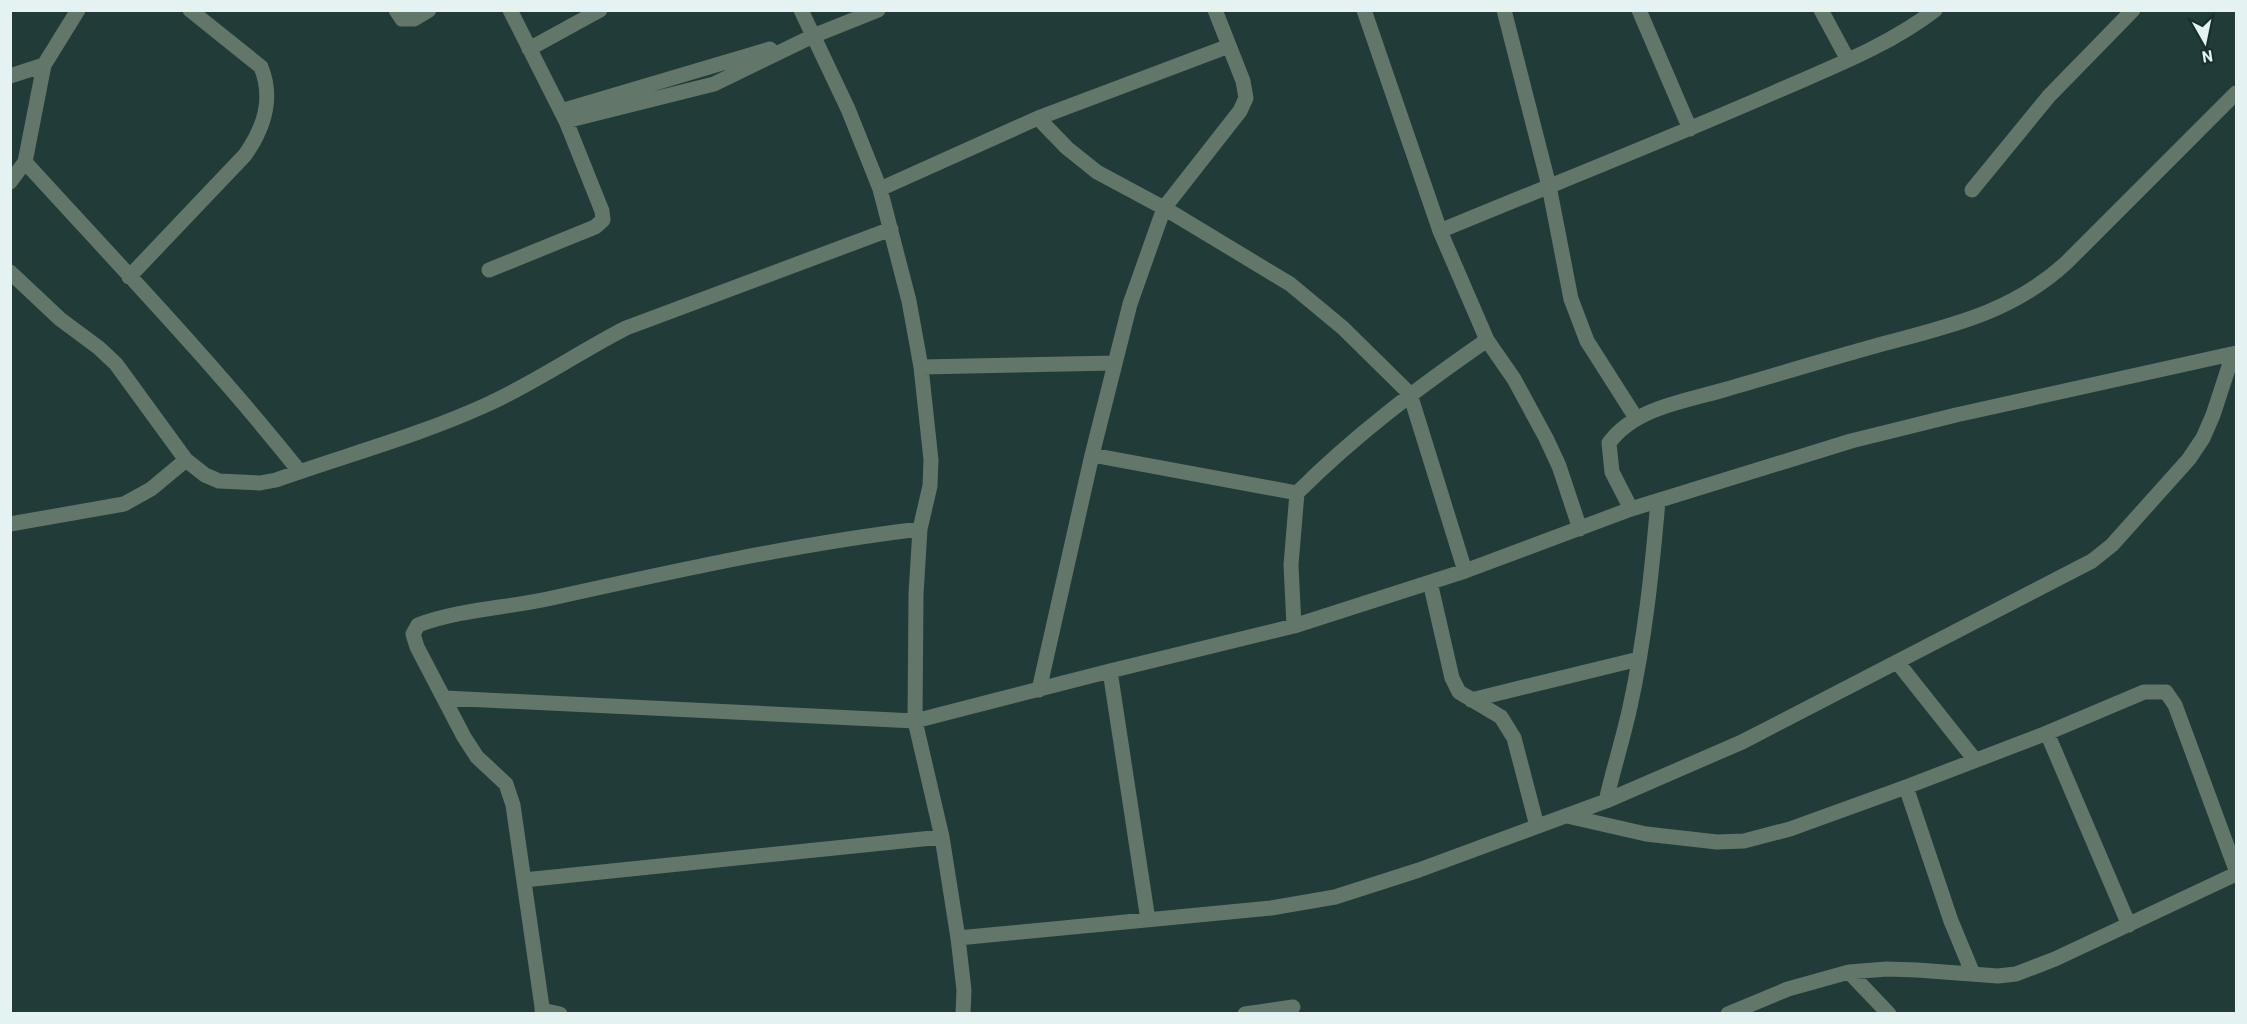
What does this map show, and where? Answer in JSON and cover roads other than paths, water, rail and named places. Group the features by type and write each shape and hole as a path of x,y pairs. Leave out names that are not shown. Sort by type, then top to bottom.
{"street":[{"path":"10,182 25,162 44,66 78,10"},
{"path":"129,277 245,155 257,138 266,112 266,80 261,67 190,10"},
{"path":"396,10 402,19 409,20 429,10"},
{"path":"489,270 595,226 603,220 602,211 564,116 510,10"},
{"path":"530,49 600,10"},
{"path":"801,10 848,110 880,189 909,301 921,367 931,460 930,486 920,529 916,594 915,721 942,837 958,938 964,990 963,1014"},
{"path":"564,116 714,84 813,36 878,10"},
{"path":"1039,690 1092,455 1130,304 1164,208 1240,111 1246,98 1243,81 1215,10"},
{"path":"1364,10 1440,231 1487,340 1514,379 1546,438 1559,466 1580,529"},
{"path":"1504,10 1549,186 1571,299 1587,340 1636,418"},
{"path":"1639,10 1690,129"},
{"path":"1821,10 1848,60"},
{"path":"1440,231 1690,129 1848,60 1917,23 1935,10"},
{"path":"1972,190 2049,96 2133,10"},
{"path":"880,189 1038,118 1229,46"},
{"path":"10,76 44,66"},
{"path":"1630,509 1612,472 1609,443 1617,432 1636,418 1691,399 1946,327 2001,308 2021,298 2050,278 2066,263 2236,93"},
{"path":"1038,118 1067,147 1097,172 1164,208 1272,272 1307,296 1410,394 1465,571"},
{"path":"25,162 259,420 300,472"},
{"path":"10,272 60,319 99,348 116,364 186,460 205,475 219,481 268,482 427,430 506,396 586,348 626,328 891,229"},
{"path":"1294,626 1291,565 1297,493 1334,457 1410,394 1487,340"},
{"path":"445,698 915,721 1110,670 1294,626 1465,571 1630,509 1851,441 1956,415 2235,353"},
{"path":"958,938 1271,908 1335,897 1419,870 1567,816 1742,742 2092,561 2112,545 2189,459 2203,438 2213,415 2235,353"},
{"path":"921,367 1114,363"},
{"path":"1092,455 1297,493"},
{"path":"10,524 124,504 151,489 186,460"},
{"path":"1606,801 1630,708 1639,659 1646,618 1658,501"},
{"path":"560,1014 543,1012 513,805 506,784 477,757 464,737 417,647 412,634 418,625 468,612 520,605 656,575 844,538 920,529"},
{"path":"1430,582 1452,678 1459,692 1501,717 1509,727 1514,738 1537,826"},
{"path":"1471,700 1639,659"},
{"path":"1898,663 1975,760"},
{"path":"1110,670 1148,920"},
{"path":"1567,816 1646,834 1707,842 1744,842 1790,830 1905,787 2047,733 2144,692 2166,692 2175,705 2236,872 2130,925 2016,974 1998,976 1887,969 1849,972 1788,990 1728,1014"},
{"path":"2047,733 2130,925"},
{"path":"1905,787 1950,921 1973,974"},
{"path":"524,880 942,837"},
{"path":"1849,972 1889,1014"},
{"path":"1245,1014 1293,1007"}]}
